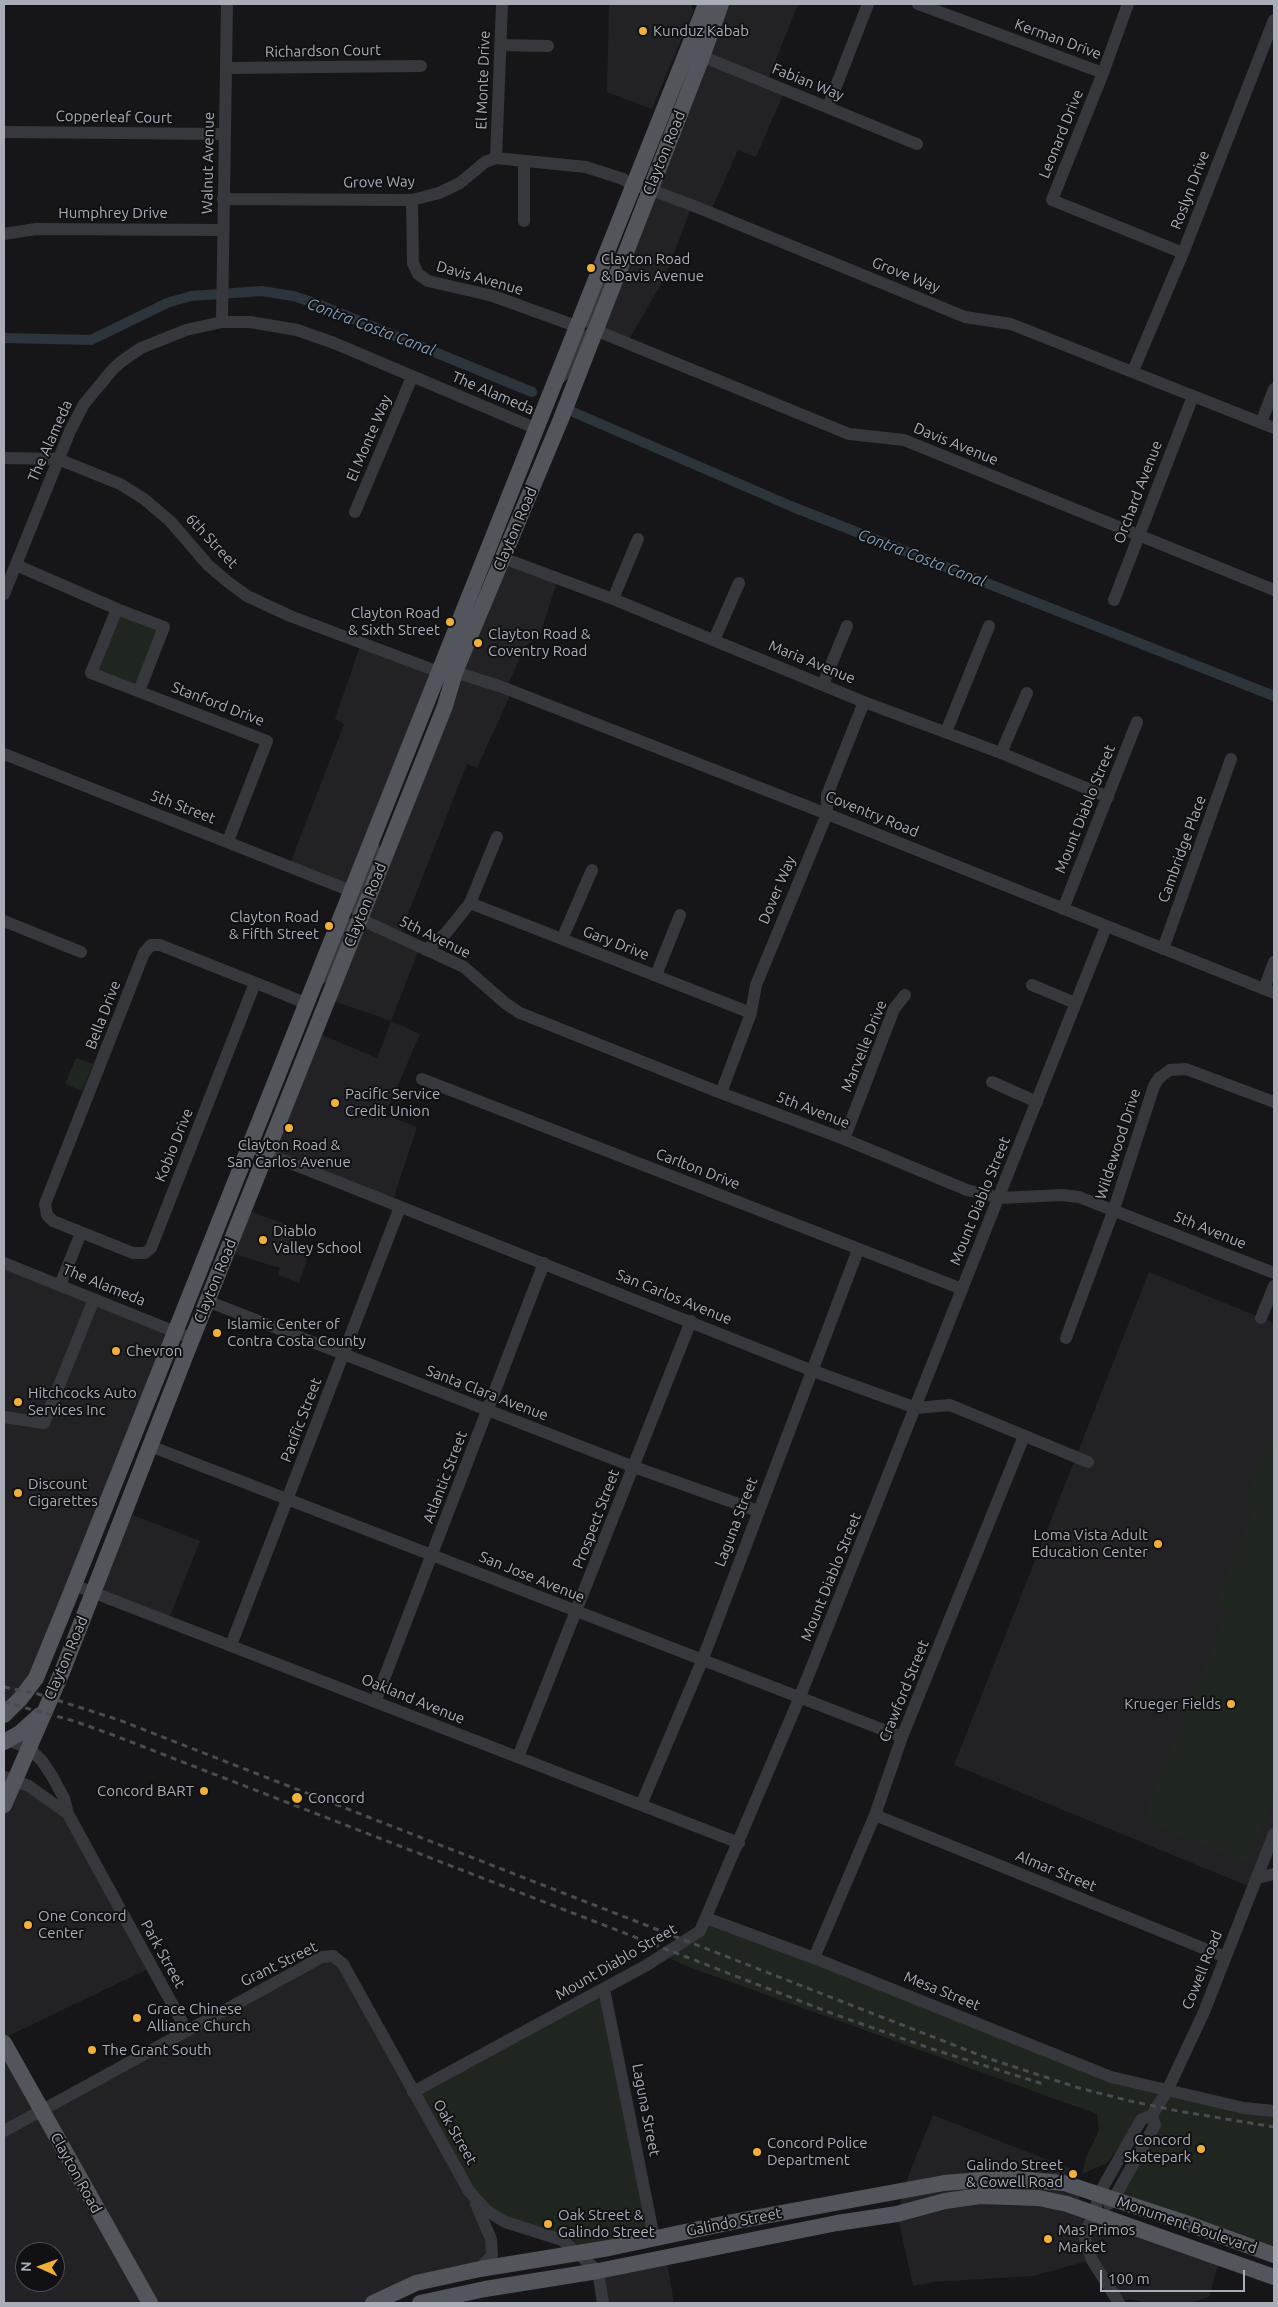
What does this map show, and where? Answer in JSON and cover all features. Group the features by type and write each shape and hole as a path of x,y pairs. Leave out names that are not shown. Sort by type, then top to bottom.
{"main road":[{"name":"Clayton Road","path":"4,1715 22,1698 36,1678 250,1147 305,1003 373,835 447,672 503,558 561,419 649,189 695,53 706,4"},
{"name":"Clayton Road","path":"4,1805 9,1778 29,1748 42,1713 62,1672 192,1338 445,706 447,672 536,429 632,185 695,53 721,4"},
{"path":"5,1740 20,1733 42,1713"},
{"name":"Clayton Road","path":"4,2043 150,2303"},
{"name":"Galindo Street","path":"373,2303 416,2283 480,2269 577,2253 944,2183 1005,2178 1064,2184 1106,2197"},
{"name":"Galindo Street","path":"420,2303 485,2289 598,2271 680,2253 837,2223 897,2214 945,2201 980,2196 1039,2198 1067,2204 1094,2215"},
{"path":"837,2223 837,2217 841,2211 865,2197"},
{"name":"Monument Boulevard","path":"1106,2197 1274,2254"},
{"name":"Monument Boulevard","path":"1094,2215 1274,2277"},
{"path":"680,2253 728,2238 732,2222"}],"street":[{"name":"Walnut Avenue","path":"222,322 227,4"},
{"name":"El Monte Drive","path":"496,158 502,45 502,4"},
{"path":"828,107 868,4"},
{"name":"Kerman Drive","path":"918,4 1103,73"},
{"name":"Leonard Drive","path":"1128,4 1103,73 1052,200 1183,253"},
{"name":"Roslyn Drive","path":"1133,371 1183,253 1274,20"},
{"path":"502,45 548,46"},
{"name":"Fabian Way","path":"695,53 917,144"},
{"name":"Richardson Court","path":"226,68 421,66"},
{"name":"Copperleaf Court","path":"4,132 225,134"},
{"name":"Grove Way","path":"223,199 412,200 439,193 460,183 485,162 496,158 586,166 623,179 632,185 649,189 965,317 1012,324 1274,428"},
{"path":"524,161 524,221"},
{"name":"Davis Avenue","path":"412,200 413,263 418,274 428,281 493,296 576,326"},
{"name":"Humphrey Drive","path":"4,234 36,229 223,230"},
{"path":"554,383 570,368 581,341 595,330 589,321 605,282 604,256"},
{"name":"The Alameda","path":"4,594 58,459 84,404 113,369 141,348 160,339 204,324 250,322 296,330 334,344 536,429"},
{"name":"Davis Avenue","path":"595,330 849,434 904,440 1139,537 1274,590"},
{"name":"El Monte Way","path":"355,512 412,377"},
{"path":"1261,423 1274,389"},
{"name":"Orchard Avenue","path":"1114,600 1193,396"},
{"name":"6th Street","path":"4,458 58,459 120,484 144,499 170,521 208,564 247,596 290,616 447,672"},
{"path":"614,599 638,539"},
{"name":"Maria Avenue","path":"503,558 614,599 864,702 1001,753 1108,797"},
{"path":"16,565 164,628 140,691"},
{"path":"714,640 739,583"},
{"name":"Stanford Drive","path":"117,609 91,673 267,741 228,841"},
{"path":"823,684 847,626"},
{"path":"946,732 989,626"},
{"name":"Coventry Road","path":"447,672 502,687 827,814 1269,991"},
{"path":"1001,753 1027,694"},
{"name":"Dover Way","path":"721,1093 751,1012 756,985 827,814 826,795 864,702"},
{"name":"Mount Diablo Street","path":"1063,909 1137,722"},
{"name":"5th Street","path":"4,754 351,891"},
{"name":"Cambridge Place","path":"1163,949 1232,759"},
{"path":"313,985 328,973 346,930 360,919 355,904 374,859 373,835"},
{"path":"426,950 446,933 470,903 497,837"},
{"path":"562,939 592,870"},
{"name":"Gary Drive","path":"470,903 751,1012"},
{"path":"656,976 680,915"},
{"name":"5th Avenue","path":"360,919 464,967 504,1003 520,1012 721,1093 844,1139 967,1190 1000,1198 1062,1195 1079,1197 1114,1209 1274,1273"},
{"path":"4,921 81,952"},
{"name":"Mount Diablo Street","path":"413,2092 664,1956 700,1931 800,1699 1106,927"},
{"name":"Bella Drive","path":"82,1233 53,1222 47,1215 46,1204 144,953 152,945 160,945 305,1003"},
{"path":"1269,991 1274,962"},
{"name":"Kobio Drive","path":"82,1233 133,1253 145,1253 151,1248 255,983"},
{"path":"1032,985 1076,1003"},
{"name":"Marvelle Drive","path":"844,1139 894,1009 905,995"},
{"name":"Wildewood Drive","path":"1066,1338 1114,1209 1154,1086 1159,1078 1170,1070 1186,1068 1274,1102"},
{"name":"Carlton Drive","path":"422,1079 962,1289"},
{"path":"992,1082 1037,1102"},
{"name":"San Carlos Avenue","path":"250,1147 813,1371 916,1408 950,1405 1088,1462"},
{"name":"Pacific Street","path":"231,1646 400,1207"},
{"path":"60,1285 82,1233"},
{"name":"Laguna Street","path":"642,1805 702,1661 858,1250"},
{"name":"The Alameda","path":"4,1263 192,1338"},
{"name":"Atlantic Street","path":"375,1702 544,1263"},
{"path":"1261,1318 1274,1286"},
{"path":"4,1417 44,1424 94,1299"},
{"name":"Santa Clara Avenue","path":"207,1302 634,1467 758,1510"},
{"name":"Prospect Street","path":"518,1757 577,1613 691,1321"},
{"name":"Crawford Street","path":"814,1958 874,1815 902,1738 1024,1436"},
{"name":"San Jose Avenue","path":"150,1446 902,1738"},
{"name":"Oakland Avenue","path":"74,1585 739,1843"},
{"name":"Park Street","path":"5,1740 29,1748 42,1761 52,1776 64,1798 68,1814 187,2031"},
{"name":"Park Street","path":"9,1778 29,1786 68,1814"},
{"name":"Almar Street","path":"874,1815 1225,1957"},
{"name":"Cowell Road","path":"1119,2303 1092,2260 1085,2239 1088,2226 1106,2197 1141,2120 1152,2115 1167,2091 1204,2012 1274,1834"},
{"path":"1256,1878 1274,1874"},
{"name":"Mesa Street","path":"706,1918 814,1958 1110,2077 1244,2108 1274,2111"},
{"name":"Grant Street","path":"4,2131 322,1957 333,1956"},
{"name":"Oak Street","path":"333,1956 342,1964 469,2190 486,2210 505,2222 562,2240 598,2271"},
{"name":"Laguna Street","path":"604,1989 654,2238"},
{"path":"469,2190 491,2239 492,2255 480,2269"},
{"path":"598,2271 603,2303"}],"shaded area":[{"path":"609,4 693,4 691,8 694,9 652,109 607,92"},
{"path":"730,4 798,4 767,83 785,90 756,157 738,150 710,213 692,206 665,277 627,343 595,330"},
{"path":"503,558 558,578 539,638 526,645 506,689 512,691 477,768 467,764 399,937 420,947 391,1021 328,999"},
{"path":"117,609 164,627 139,691 91,673"},
{"path":"361,643 439,672 351,891 289,866 344,724 335,719"},
{"path":"391,1021 420,1034 385,1115 417,1127 392,1203 267,1154 315,1032 377,1058"},
{"path":"76,1058 93,1064 82,1091 65,1084"},
{"name":"Diablo Valley School","path":"245,1209 298,1229 290,1250 308,1257 299,1283 278,1275 280,1268 227,1252"},
{"path":"4,1263 175,1332 36,1678 4,1715"},
{"name":"Loma Vista Adult Education Center","path":"1149,1272 1274,1323 1274,1834 1253,1888 954,1765"},
{"name":"Krueger Fields","path":"1269,1440 1274,1442 1274,1797 1247,1863 1152,1824 1146,1810 1226,1612 1214,1607 1252,1511 1242,1507"},
{"path":"125,1512 200,1541 168,1621 94,1592"},
{"path":"4,1777 68,1814 152,1967 4,2038"},
{"path":"706,1918 1110,2077 1274,2111 1274,2255 1113,2200 1155,2125 1152,2115 1120,2146 1107,2163 1082,2174 1087,2155 1099,2130 1097,2114 689,1967 664,1956"},
{"path":"322,1957 343,1964 491,2239 480,2269 373,2303 4,2303 4,2043 41,2110"},
{"path":"604,1989 654,2238 577,2253 486,2210 413,2092"},
{"path":"933,2115 1074,2170 1086,2232 1094,2215 1220,2258 1209,2297 1189,2303 1147,2303 1130,2299 1118,2302 1091,2260 1033,2276 934,2282 913,2286 897,2214 910,2171"},
{"path":"666,2256 674,2303 603,2303 598,2271"}],"waterway":[{"name":"Contra Costa Canal","path":"4,338 91,340 167,303 191,296 262,291 293,296 315,303 532,392"},
{"name":"Contra Costa Canal","path":"573,412 793,507 1274,696"}],"railway":[{"path":"4,1687 38,1694 119,1720 987,2058 1079,2088 1130,2101 1274,2127"},
{"path":"4,1702 74,1721 113,1735 831,2013 932,2049 1043,2084"}],"place":[{"name":"Kunduz Kabab","path":"643,31"},
{"name":"Clayton Road & Davis Avenue","path":"591,268"},
{"name":"Clayton Road & Sixth Street","path":"450,622"},
{"name":"Clayton Road & Coventry Road","path":"478,643"},
{"name":"Clayton Road & Fifth Street","path":"329,926"},
{"name":"Pacific Service Credit Union","path":"335,1103"},
{"name":"Clayton Road & San Carlos Avenue","path":"289,1128"},
{"name":"Diablo Valley School","path":"263,1240"},
{"name":"Islamic Center of Contra Costa County","path":"217,1333"},
{"name":"Chevron","path":"116,1351"},
{"name":"Hitchcocks Auto Services Inc","path":"18,1402"},
{"name":"Discount Cigarettes","path":"18,1493"},
{"name":"Loma Vista Adult Education Center","path":"1158,1544"},
{"name":"Krueger Fields","path":"1231,1704"},
{"name":"Concord BART","path":"204,1791"},
{"name":"Concord","path":"297,1798"},
{"name":"One Concord Center","path":"28,1925"},
{"name":"Grace Chinese Alliance Church","path":"137,2018"},
{"name":"The Grant South","path":"92,2050"},
{"name":"Concord Skatepark","path":"1201,2149"},
{"name":"Concord Police Department","path":"757,2152"},
{"name":"Galindo Street & Cowell Road","path":"1073,2174"},
{"name":"Oak Street & Galindo Street","path":"548,2224"},
{"name":"Mas Primos Market","path":"1048,2239"}]}
